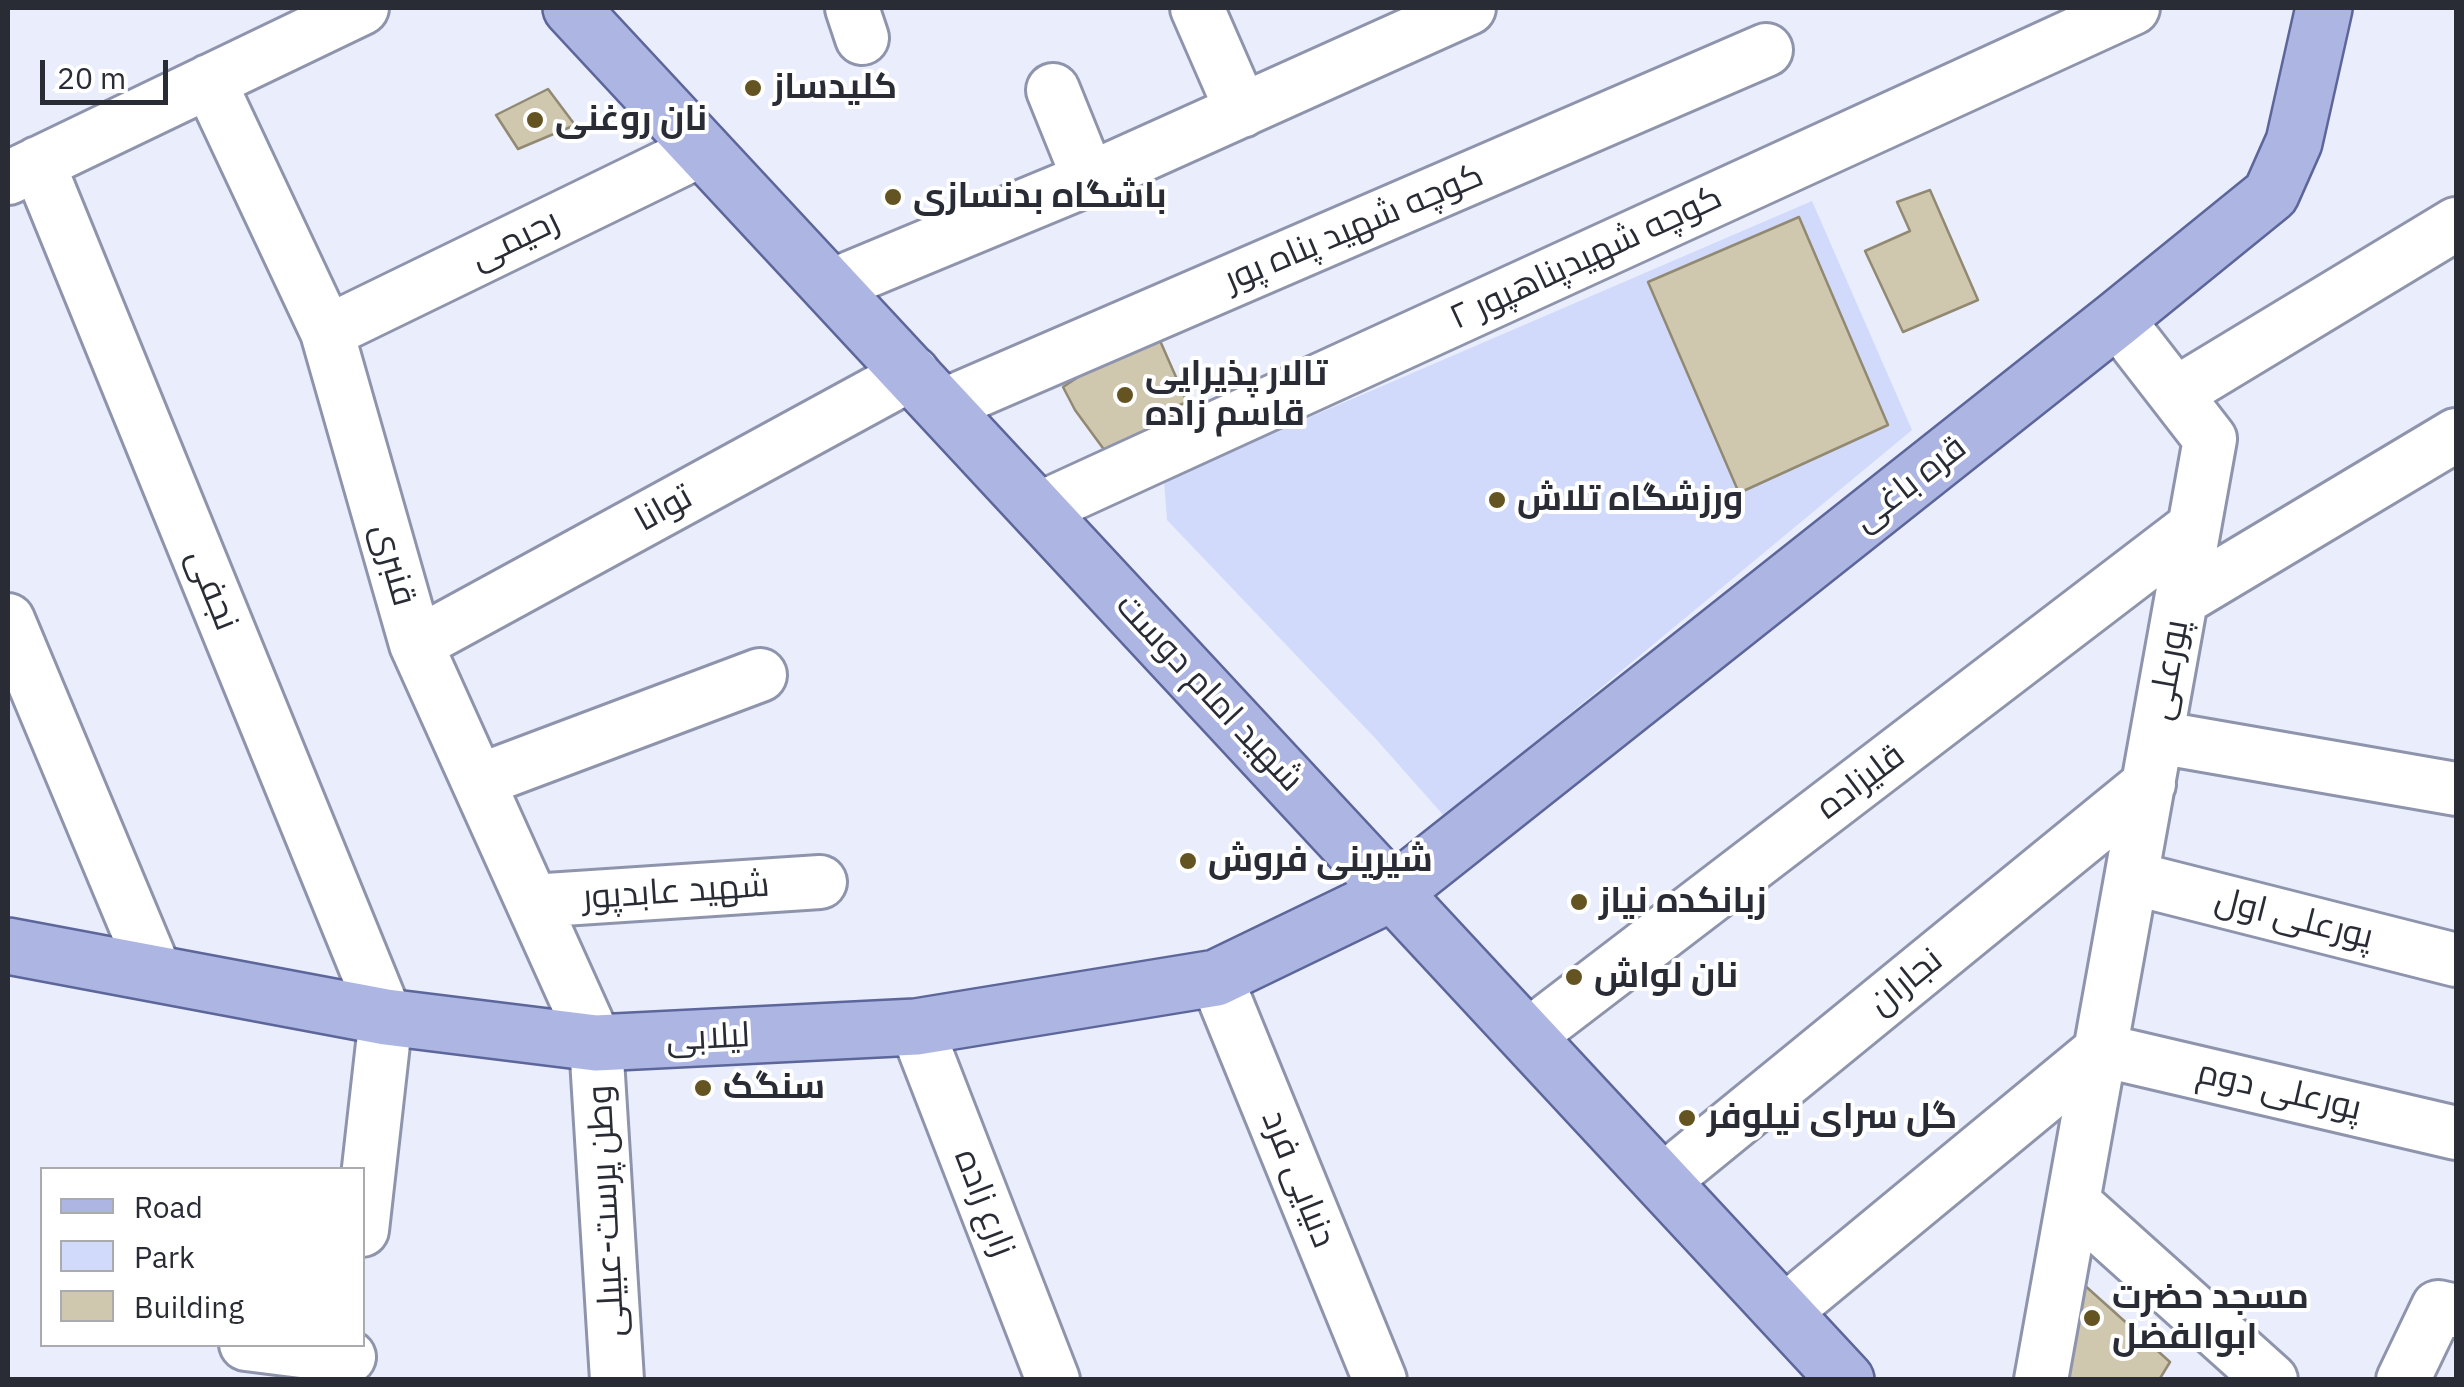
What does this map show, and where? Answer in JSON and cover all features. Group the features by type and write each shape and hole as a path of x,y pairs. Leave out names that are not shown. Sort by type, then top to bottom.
{"main road":[{"name":"شهید امام دوست","path":"571,8 1846,1380"},
{"name":"قره باغی","path":"1394,892 2271,194 2294,142 2324,8"},
{"name":"لیلابی","path":"8,946 386,1017 596,1043 916,1027 1216,978 1394,892"}],"street":[{"path":"23,171 362,8"},
{"path":"1197,8 1242,111"},
{"path":"831,286 1090,179 1242,111 1376,27 1469,8"},
{"name":"۲ کوچه شهیدپناهپور","path":"1039,509 2134,8"},
{"name":"کوچه شهید پناه پور","path":"928,390 1766,50"},
{"name":"قنبری","path":"209,81 326,332 416,644 596,1043"},
{"path":"1053,90 1090,179"},
{"name":"رحیمی","path":"326,332 703,149"},
{"name":"نجفی","path":"23,171 386,1017"},
{"path":"2175,394 2456,224"},
{"name":"پورعلی","path":"2041,1380 2210,439 2117,319"},
{"name":"توانا","path":"416,644 928,390"},
{"path":"2182,599 2456,435"},
{"name":"قلیزاده","path":"1528,1036 2194,527"},
{"path":"8,620 156,974"},
{"path":"478,782 760,675"},
{"path":"2153,760 2456,789"},
{"name":"نجاران","path":"1663,1181 2153,760"},
{"name":"پورعلی اول","path":"2132,878 2456,960"},
{"name":"شهید عابدپور","path":"532,901 820,882"},
{"name":"دنیایی فرد","path":"1216,978 1380,1380"},
{"path":"365,1203 386,1017"},
{"name":"زارع زاده","path":"916,1027 1053,1380"},
{"name":"وطن پرست-عبیلی","path":"596,1043 617,1380"},
{"path":"1784,1312 2101,1050"},
{"name":"پورعلی دوم","path":"2101,1050 2456,1133"},
{"path":"2074,1202 2271,1380"},
{"path":"2403,1380 2438,1307 2456,1311"},
{"path":"265,1347 348,1360"}],"green space":[{"name":"ورزشگاه تلاش","path":"1812,201 1912,430 1445,817 1167,520 1164,480"}],"building":[{"name":"نان روغنی","path":"548,89 575,125 518,149 496,115"},
{"path":"1930,190 1978,300 1903,332 1865,251 1910,231 1897,202"},
{"path":"1799,217 1888,425 1739,493 1648,282"},
{"name":"تالار پذیرایی قاسم زاده","path":"1154,327 1187,402 1168,410 1174,419 1108,455 1063,387"},
{"name":"مسجد حضرت ابوالفضل","path":"2072,1274 2170,1362 2159,1380 2052,1380"}],"place":[{"name":"کلیدساز","path":"753,88"},
{"name":"نان روغنی","path":"535,120"},
{"name":"باشگاه بدنسازی","path":"893,197"},
{"name":"تالار پذیرایی قاسم زاده","path":"1125,395"},
{"name":"ورزشگاه تلاش","path":"1497,500"},
{"name":"شیرینی فروش","path":"1188,861"},
{"name":"زبانکده نیاز","path":"1579,902"},
{"name":"نان لواش","path":"1574,977"},
{"name":"سنگک","path":"703,1088"},
{"name":"گل سرای نیلوفر","path":"1687,1118"},
{"name":"مسجد حضرت ابوالفضل","path":"2092,1318"}]}
